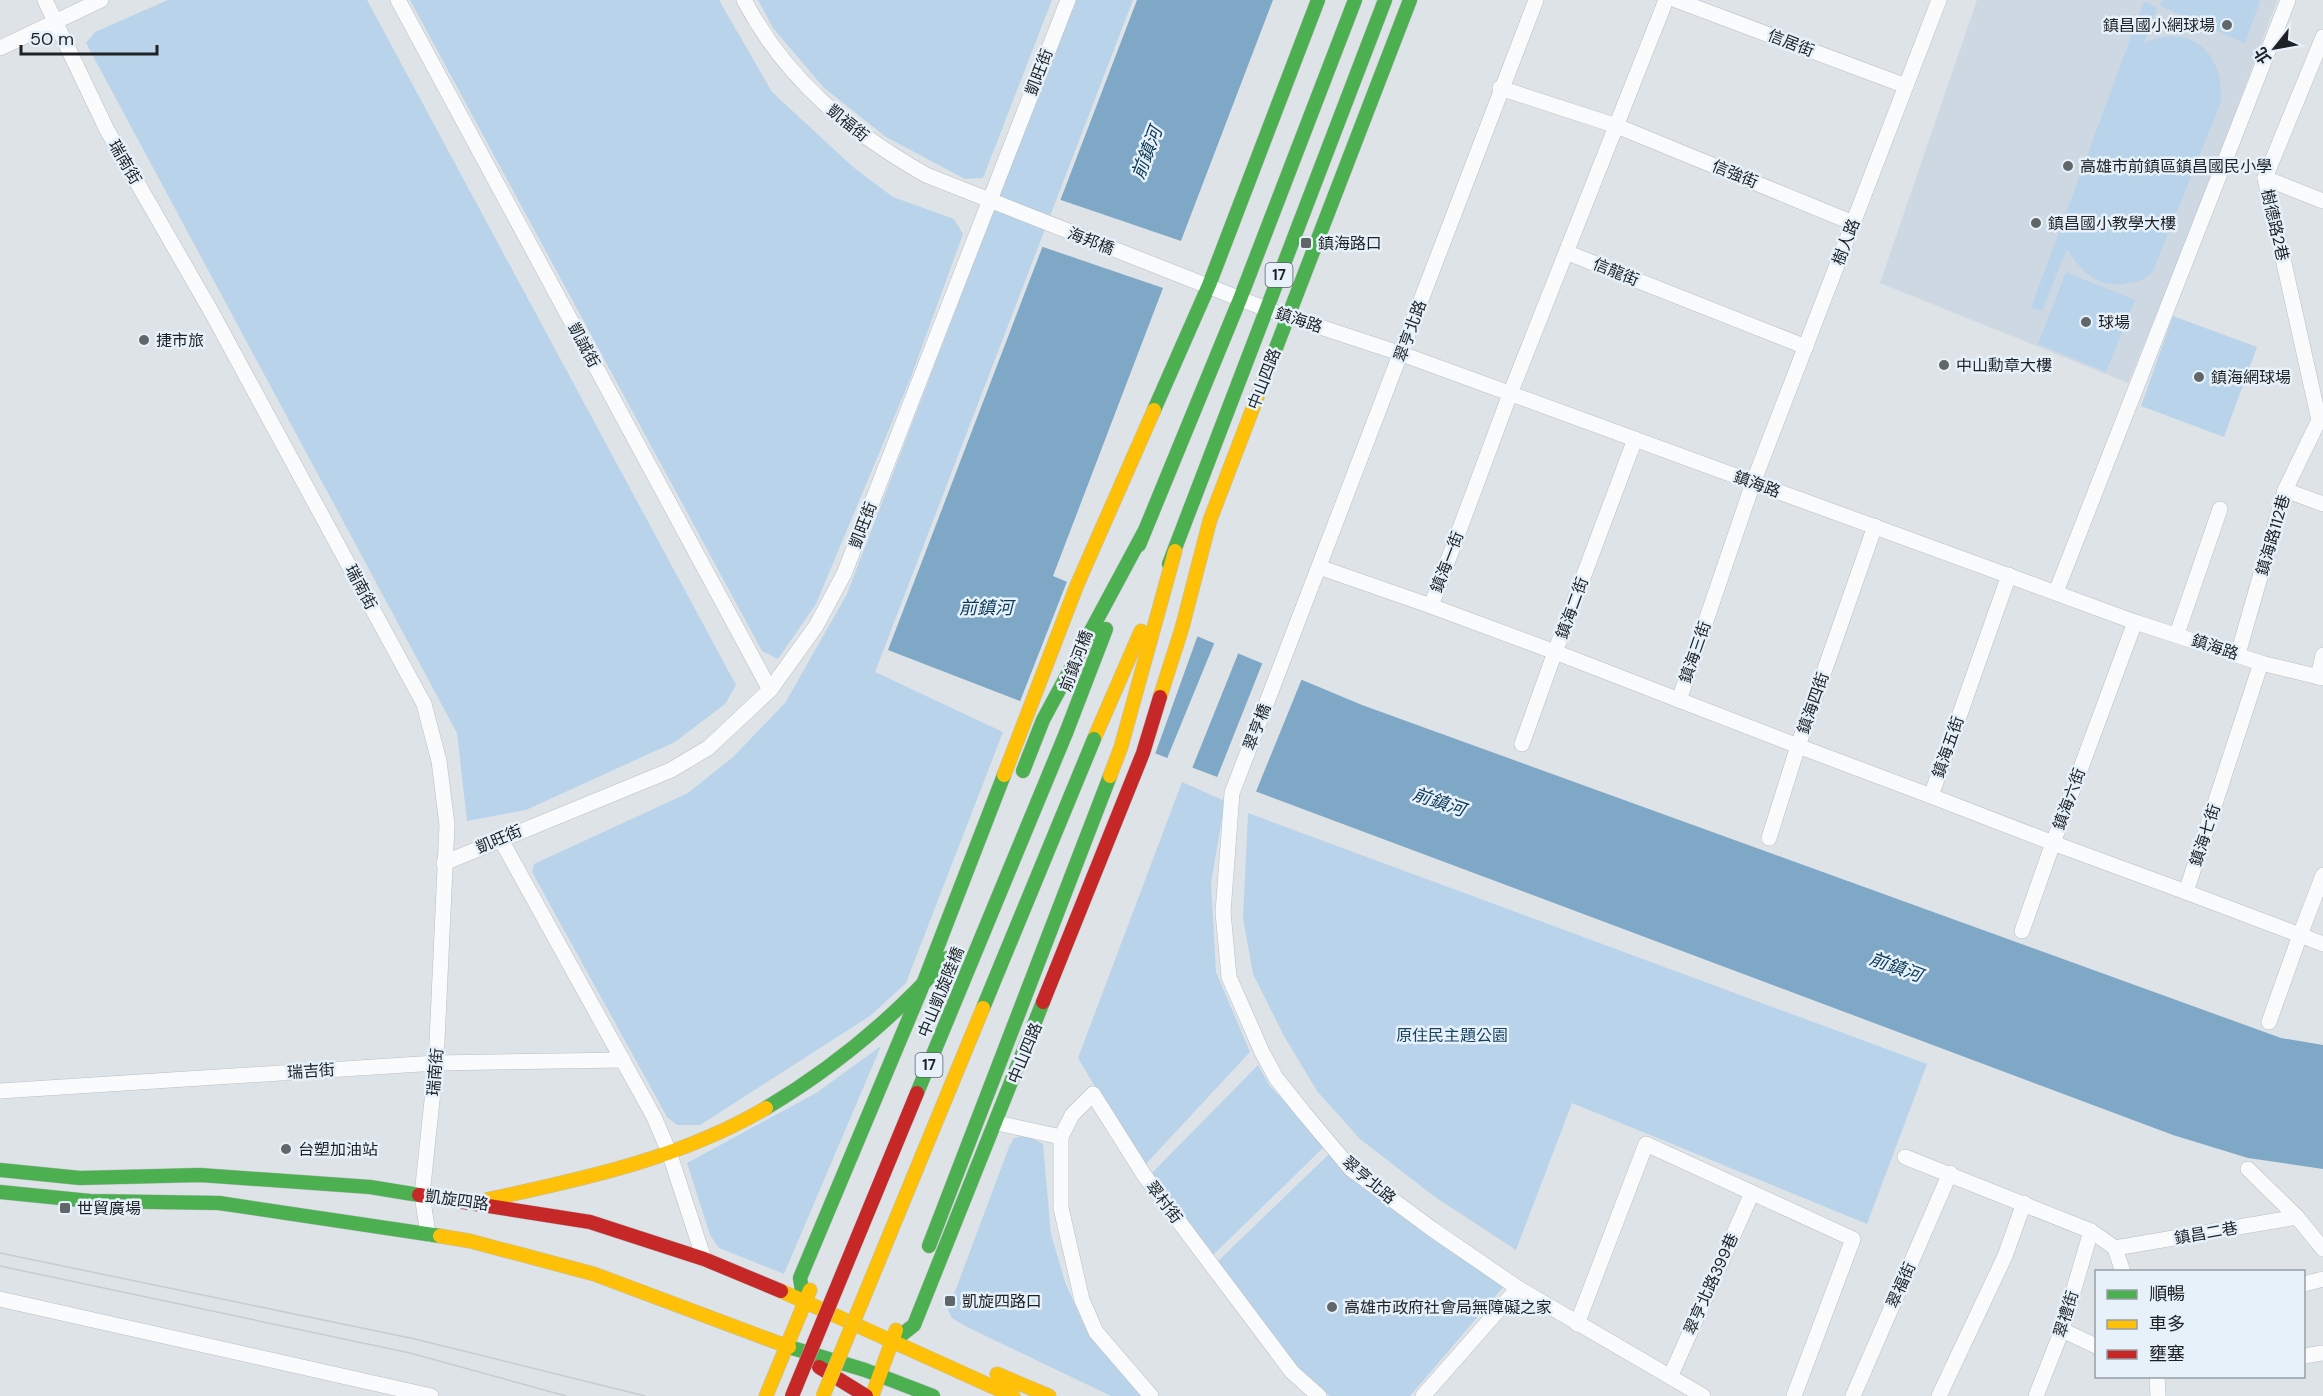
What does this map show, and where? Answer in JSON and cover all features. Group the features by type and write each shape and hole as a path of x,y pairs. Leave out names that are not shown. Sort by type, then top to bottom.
{"main road":[{"name":"17","path":"1201,283 1318,0"},
{"name":"17","path":"1113,600 1144,532 1240,299 1355,0"},
{"name":"中山四路","path":"923,1260 1121,747 1152,616 1266,309 1385,0"},
{"name":"中山四路","path":"891,1342 914,1325 997,1123 1143,753 1182,628 1210,520 1410,0"},
{"name":"前鎮河橋","path":"920,992 1077,585 1201,283"},
{"name":"前鎮河橋","path":"1017,785 1043,720 1113,600"},
{"name":"前鎮河橋","path":"1066,733 1113,600"},
{"name":"17","path":"824,1396 1094,739 1152,616"},
{"name":"中山凱旋陸橋","path":"792,1396 1066,733"},
{"name":"17","path":"766,1396 978,882"},
{"path":"477,1203 624,1168 730,1127 802,1087 874,1035 920,992 947,958"},
{"name":"17","path":"804,1303 800,1278 920,992"},
{"name":"凱旋四路","path":"0,1170 80,1178 222,1177 370,1187 590,1222 704,1259 915,1354"},
{"path":"0,1192 90,1201 219,1203 470,1242 594,1274 785,1346 933,1396"},
{"path":"872,1396 881,1377 903,1312"},
{"path":"785,1346 866,1396"},
{"path":"915,1354 941,1350 1049,1396"},
{"path":"915,1354 1013,1396"}],"street":[{"name":"瑞南街","path":"45,0 107,130 262,404 424,705 440,772 447,825 436,1063 422,1195 428,1234"},
{"path":"0,48 54,20 101,0"},
{"name":"凱誠街","path":"398,0 770,690"},
{"name":"凱福街","path":"744,0 794,75 848,126 926,175 989,202"},
{"name":"凱旺街","path":"444,863 500,838 671,770 708,748 770,690 816,626 844,574 1068,0"},
{"name":"翠亨北路","path":"1282,661 1402,354 1500,88 1536,0"},
{"path":"1510,394 1568,253 1666,0"},
{"name":"信居街","path":"1676,0 1906,86"},
{"name":"樹人路","path":"1753,483 1939,0"},
{"path":"2056,592 2288,0"},
{"name":"樹德路2巷","path":"2321,419 2265,178 2323,37"},
{"name":"信強街","path":"1500,88 1617,126 1853,223"},
{"path":"2265,178 2323,201"},
{"name":"海邦橋","path":"989,202 1201,283"},
{"name":"信龍街","path":"1568,253 1806,346"},
{"name":"鎮海路","path":"1201,283 1266,309 1402,354 2135,622 2261,663 2320,678"},
{"name":"鎮海一街","path":"1510,394 1431,606 1555,652"},
{"name":"鎮海路112巷","path":"2238,654 2285,490 2321,419"},
{"name":"鎮海二街","path":"1635,440 1555,652 1679,700"},
{"name":"鎮海三街","path":"1753,483 1679,700 1798,746"},
{"path":"2285,490 2323,504"},
{"path":"2177,634 2220,509"},
{"name":"鎮海四街","path":"1875,526 1798,746 1930,796"},
{"path":"1319,567 1431,606"},
{"name":"鎮海五街","path":"2009,575 1930,796 2053,843"},
{"name":"鎮海六街","path":"2135,622 2053,843 2187,892"},
{"path":"1522,744 1555,652"},
{"path":"2320,678 2323,655"},
{"name":"翠亨橋","path":"1232,793 1282,661"},
{"name":"鎮海七街","path":"2187,892 2261,663"},
{"path":"1769,838 1798,746"},
{"name":"翠亨北路","path":"1232,793 1223,912 1229,977 1245,1018 1276,1078 1351,1169 1518,1288 1577,1324 1671,1375 1703,1396"},
{"path":"500,838 654,1117 669,1152 704,1259"},
{"path":"2022,931 2053,843"},
{"path":"2270,1022 2323,875"},
{"path":"2187,892 2323,944"},
{"name":"瑞吉街","path":"0,1091 436,1063 623,1060"},
{"name":"翠村街","path":"1061,1137 1072,1115 1093,1094 1144,1175 1292,1372 1319,1396"},
{"path":"997,1123 1061,1137 1061,1209 1082,1300 1096,1332 1151,1396"},
{"path":"1577,1324 1646,1144 1853,1239 1794,1396"},
{"path":"1905,1157 2091,1231 2115,1248 2123,1270"},
{"path":"2248,1169 2297,1217 2323,1249"},
{"name":"翠福街","path":"1853,1396 1950,1173"},
{"name":"翠亨北路399巷","path":"1671,1375 1752,1193"},
{"path":"1939,1396 2004,1256 2024,1203"},
{"name":"鎮昌二巷","path":"2115,1248 2297,1217"},
{"name":"翠禮街","path":"2036,1396 2062,1330 2091,1231"},
{"path":"2305,1284 2323,1280"},
{"path":"1423,1396 1518,1288"},
{"path":"0,1299 431,1396"},
{"path":"2062,1330 2095,1345"},
{"path":"2305,1356 2323,1353"},
{"path":"2157,1378 2157,1396"}],"shaded area":[{"name":"高雄市前鎮區鎮昌國民小學","path":"1977,0 2277,0 2198,214 2128,383 1880,283"}],"green space":[{"path":"168,0 367,0 736,685 725,704 675,742 526,810 467,821 457,733 86,43 95,32"},
{"path":"410,0 719,0 772,92 853,167 893,197 954,219 963,234 911,377 816,604 778,659 762,651"},
{"path":"758,0 1052,0 983,178 965,179 886,137 824,88 773,28"},
{"path":"1074,0 1133,0 875,672 1003,732 906,983 870,1016 700,1125 677,1125 667,1117 532,872 534,864 688,793 733,757 785,703 847,594"},
{"name":"鎮昌國小網球場","path":"2162,0 2260,1 2245,43 2160,6"},
{"path":"2144,1 2157,8 2144,43 2161,37 2176,36 2201,46 2217,69 2221,102 2153,271 2145,278 2135,282 2108,284 2085,272 2067,249 2042,311 2031,308"},
{"name":"球場","path":"2066,272 2135,300 2106,372 2038,344"},
{"name":"鎮海網球場","path":"2173,316 2257,347 2224,437 2141,406"},
{"path":"1182,782 1225,801 1211,883 1216,972 1250,1052 1143,1167 1078,1058"},
{"name":"原住民主題公園","path":"1248,813 1927,1064 1867,1224 1572,1103 1516,1250 1435,1197 1360,1139 1317,1091 1284,1036 1253,974 1243,918"},
{"path":"881,1046 784,1274 719,1248 710,1235 687,1163 816,1093"},
{"path":"1258,1065 1270,1086 1326,1145 1211,1257 1149,1176"},
{"path":"1026,1135 1043,1144 1051,1234 1065,1282 1085,1327 1141,1396 1111,1396 965,1326 952,1318 948,1310 1009,1147 1014,1138"},
{"path":"1331,1152 1505,1285 1410,1396 1330,1396 1295,1368 1215,1264"}],"water":[{"name":"前鎮河","path":"1137,0 1273,0 1053,576 1362,705 2281,1038 2323,1045 2323,1169 2248,1158 2173,1135 1188,766 888,650"}],"pier":[{"path":"1058,199 1184,242 1166,289 1040,246"},
{"path":"1068,579 1199,632 1154,757 1019,704"},
{"path":"1216,639 1240,649 1191,771 1166,761"},
{"path":"1264,659 1303,676 1255,794 1216,780"}],"tram line":[{"path":"0,1253 415,1339 645,1396"},
{"path":"0,1266 410,1353 566,1396"}],"traffic: fast":[{"path":"1154,410 1209,285 1318,0"},
{"path":"1139,545 1240,299 1355,0"},
{"path":"1169,564 1385,0"},
{"path":"1269,366 1410,0"},
{"path":"1023,771 1043,720 1144,532"},
{"path":"1066,733 1106,629"},
{"path":"917,1093 1066,733"},
{"path":"983,1008 1094,739"},
{"path":"804,1303 800,1278 920,992 1004,775"},
{"path":"929,1246 1110,776"},
{"path":"766,1108 816,1076 862,1040 906,1001 947,958"},
{"path":"891,1343 914,1325 1043,1002"},
{"path":"0,1170 80,1178 200,1175 370,1187 419,1195"},
{"path":"0,1192 90,1201 219,1203 440,1236"},
{"path":"789,1347 865,1370 933,1396"}],"traffic: slow":[{"path":"1160,697 1182,628 1210,520 1269,366"},
{"path":"1004,775 1077,585 1154,410"},
{"path":"1110,776 1121,747 1175,551"},
{"path":"1094,739 1141,631"},
{"path":"823,1396 983,1008"},
{"path":"486,1200 594,1175 665,1154 733,1126 766,1108"},
{"path":"440,1236 470,1241 594,1274 789,1347"},
{"path":"766,1396 810,1290"},
{"path":"781,1291 1013,1396"},
{"path":"872,1396 896,1330"},
{"path":"997,1374 1049,1396"}],"traffic: jam":[{"path":"1043,1002 1143,753 1160,697"},
{"path":"792,1396 917,1093"},
{"path":"419,1195 590,1222 704,1259 781,1291"},
{"path":"819,1367 866,1396"}],"place":[{"name":"鎮昌國小網球場","path":"2227,25"},
{"name":"高雄市前鎮區鎮昌國民小學","path":"2068,166"},
{"name":"鎮昌國小教學大樓","path":"2036,223"},
{"name":"鎮海路口","path":"1306,243"},
{"name":"球場","path":"2086,322"},
{"name":"捷市旅","path":"144,340"},
{"name":"中山勳章大樓","path":"1944,365"},
{"name":"鎮海網球場","path":"2199,377"},
{"name":"台塑加油站","path":"286,1149"},
{"name":"世貿廣場","path":"65,1208"},
{"name":"凱旋四路口","path":"950,1301"},
{"name":"高雄市政府社會局無障礙之家","path":"1332,1307"}]}
